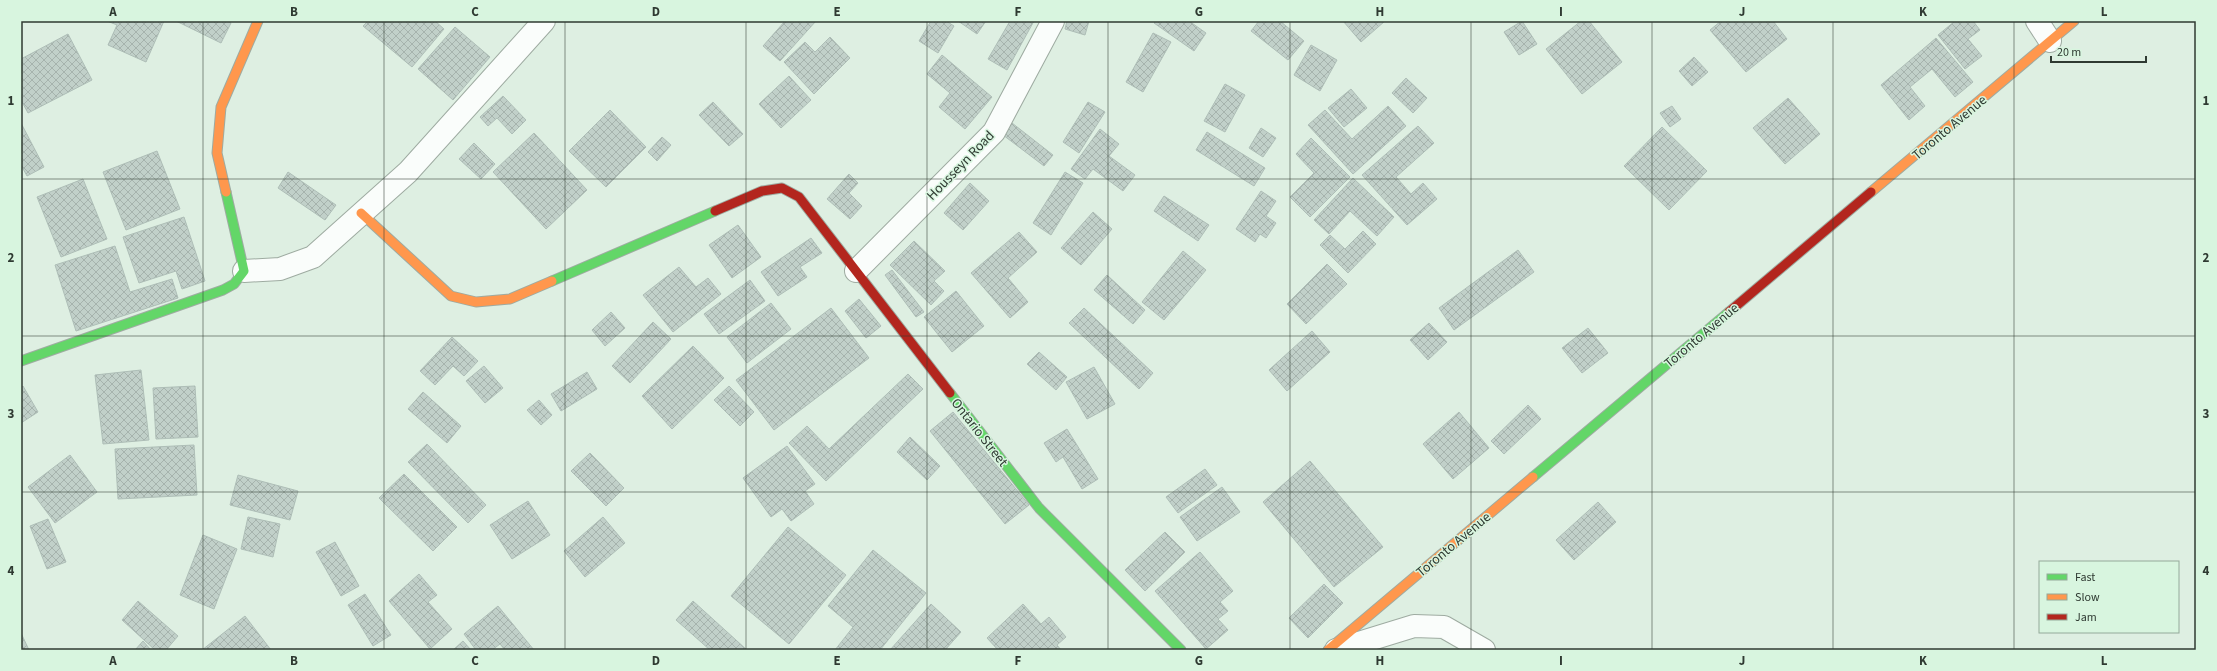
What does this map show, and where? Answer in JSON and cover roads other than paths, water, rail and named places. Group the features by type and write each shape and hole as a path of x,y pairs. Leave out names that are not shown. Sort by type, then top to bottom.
{"street":[{"path":"21,361 223,290 234,284 244,270 217,153 221,107 258,21"},
{"path":"244,270 280,269 313,257 408,172 544,21"},
{"name":"Housseyn Road","path":"856,271 994,132 1053,21"},
{"path":"2037,21 2050,41"},
{"name":"Toronto Avenue","path":"1328,650 2074,21"},
{"name":"Ontario Street","path":"362,213 451,296 476,302 510,299 762,191 782,188 799,197 1039,508 1181,650"},
{"path":"1336,650 1414,626 1444,627 1484,650"}]}
